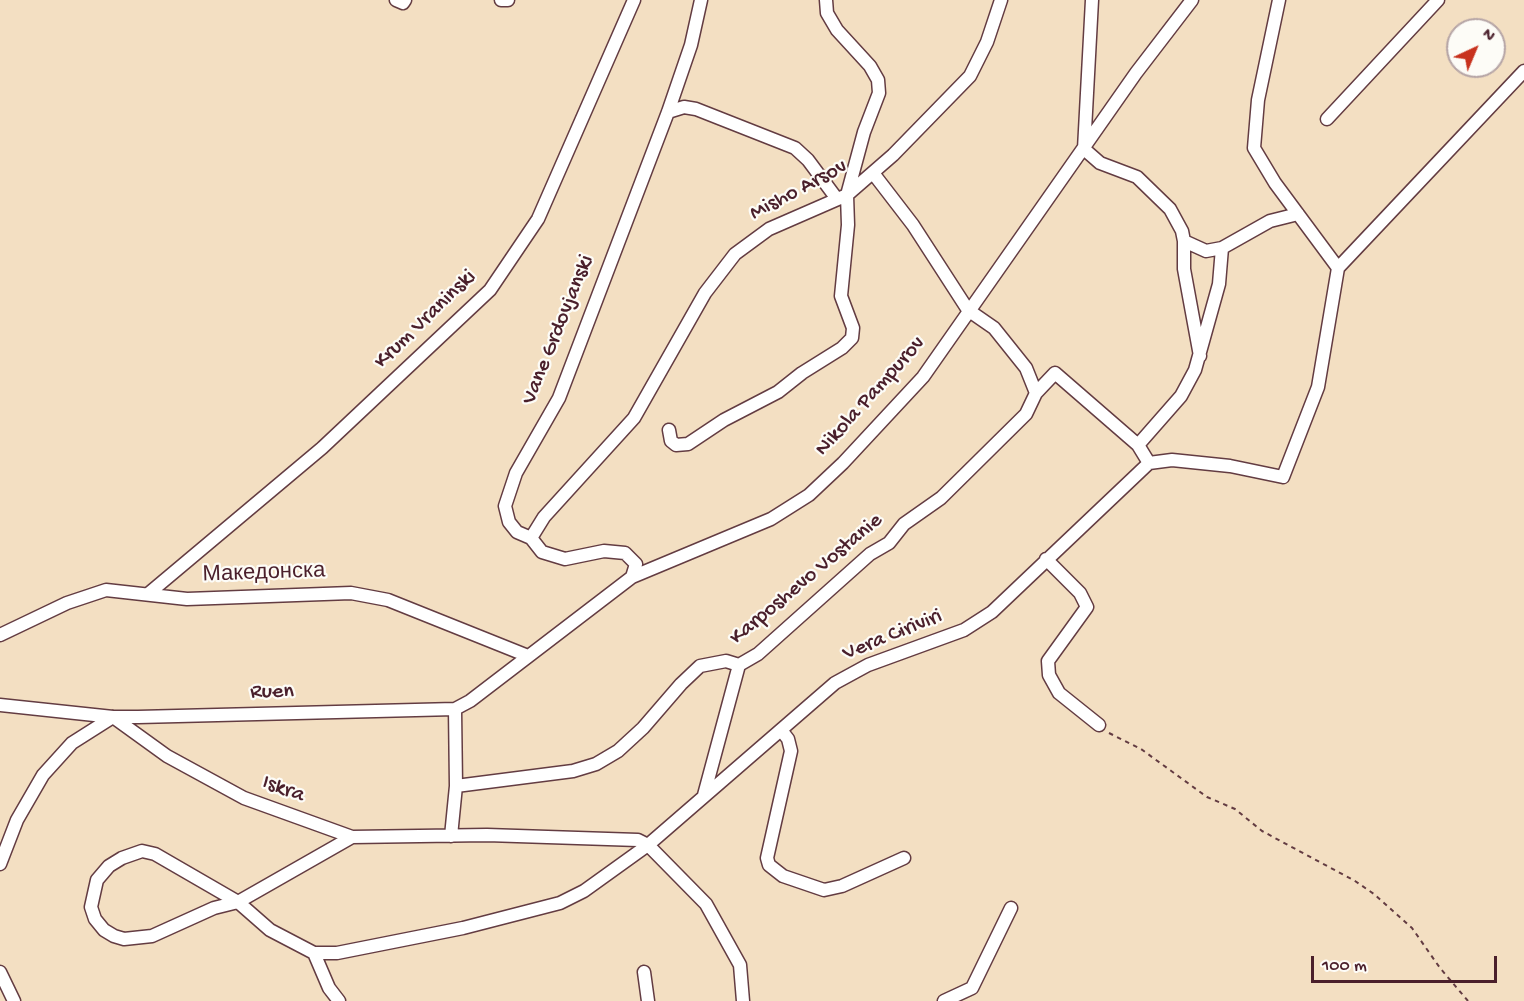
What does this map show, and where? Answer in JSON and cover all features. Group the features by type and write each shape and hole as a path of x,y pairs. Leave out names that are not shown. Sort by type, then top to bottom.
{"street":[{"path":"396,0 403,3 405,0"},
{"path":"501,0 508,0"},
{"name":"Krum Vraninski","path":"148,594 322,448 490,290 538,219 559,178 634,0"},
{"name":"Vane Grdovjanski","path":"632,577 636,564 625,553 604,551 579,558 553,557 542,552 531,538 517,532 509,522 505,506 508,491 534,437 559,398 668,111 691,45 701,0"},
{"path":"826,0 827,13 837,30 870,66 878,80 879,93 842,197"},
{"name":"Misho Arsov","path":"531,538 544,517 634,418 705,293 735,254 769,229 842,197 873,173 936,113 970,76 987,42 1001,0"},
{"path":"1092,0 1084,149 1100,163 1137,177 1170,209 1182,231 1185,269 1200,356"},
{"name":"Nikola Pampurov","path":"528,656 632,577 771,519 809,495 923,377 1136,73 1192,0"},
{"path":"1279,0 1258,100 1254,148 1256,156 1338,268"},
{"path":"1328,119 1438,0"},
{"path":"1222,248 1219,284 1200,356 1180,396 1138,445 1149,463 1172,460 1230,466 1283,477 1318,387 1338,268 1524,70"},
{"path":"668,111 684,107 696,109 795,147 842,197 848,225 841,296 853,328 848,343 802,373 778,392 724,420 688,444 676,445 671,441 669,430"},
{"path":"873,173 913,225 968,310 994,328 1026,368 1036,393"},
{"path":"1184,241 1206,251 1222,248 1270,221 1298,214"},
{"name":"Karposhevo Vostanie","path":"456,786 573,771 596,764 618,751 700,666 726,661 739,665 779,638 870,554 889,543 904,524 941,498 1026,414 1036,393 1056,373 1080,397 1138,445"},
{"name":"Vera Ciriviri","path":"314,953 337,953 463,928 561,903 584,891 648,845 822,693 852,672 977,623 1149,463"},
{"path":"1046,559 1080,593 1087,607 1048,661 1049,675 1059,693 1099,725"},
{"name":"Македонска","path":"0,634 67,603 106,590 187,599 314,593 370,596 528,656"},
{"name":"Ruen","path":"0,705 113,717 454,709 470,701 528,656"},
{"path":"703,799 711,778 739,665"},
{"path":"451,836 456,786 454,709"},
{"path":"0,864 17,820 43,775 72,743 113,717"},
{"name":"Iskra","path":"113,717 167,756 224,788 253,802 352,837 618,839 638,840 648,845"},
{"path":"781,730 788,739 791,751 767,858 769,865 783,876 824,890 842,886 904,858"},
{"path":"339,1001 329,988 314,953 270,930 238,902 205,885 162,857 142,851 122,858 109,866 97,880 91,907 95,919 104,930 124,939 152,936 214,908 238,902 352,837"},
{"path":"648,845 706,904 718,922 740,965 743,1001"},
{"path":"944,1001 972,988 1011,908"},
{"path":"0,972 14,1001"},
{"path":"644,972 648,1001"}],"path":[{"path":"1099,725 1116,738 1141,749 1207,797 1235,809 1262,831 1355,881 1374,894 1413,928 1445,975 1468,1001"}]}
